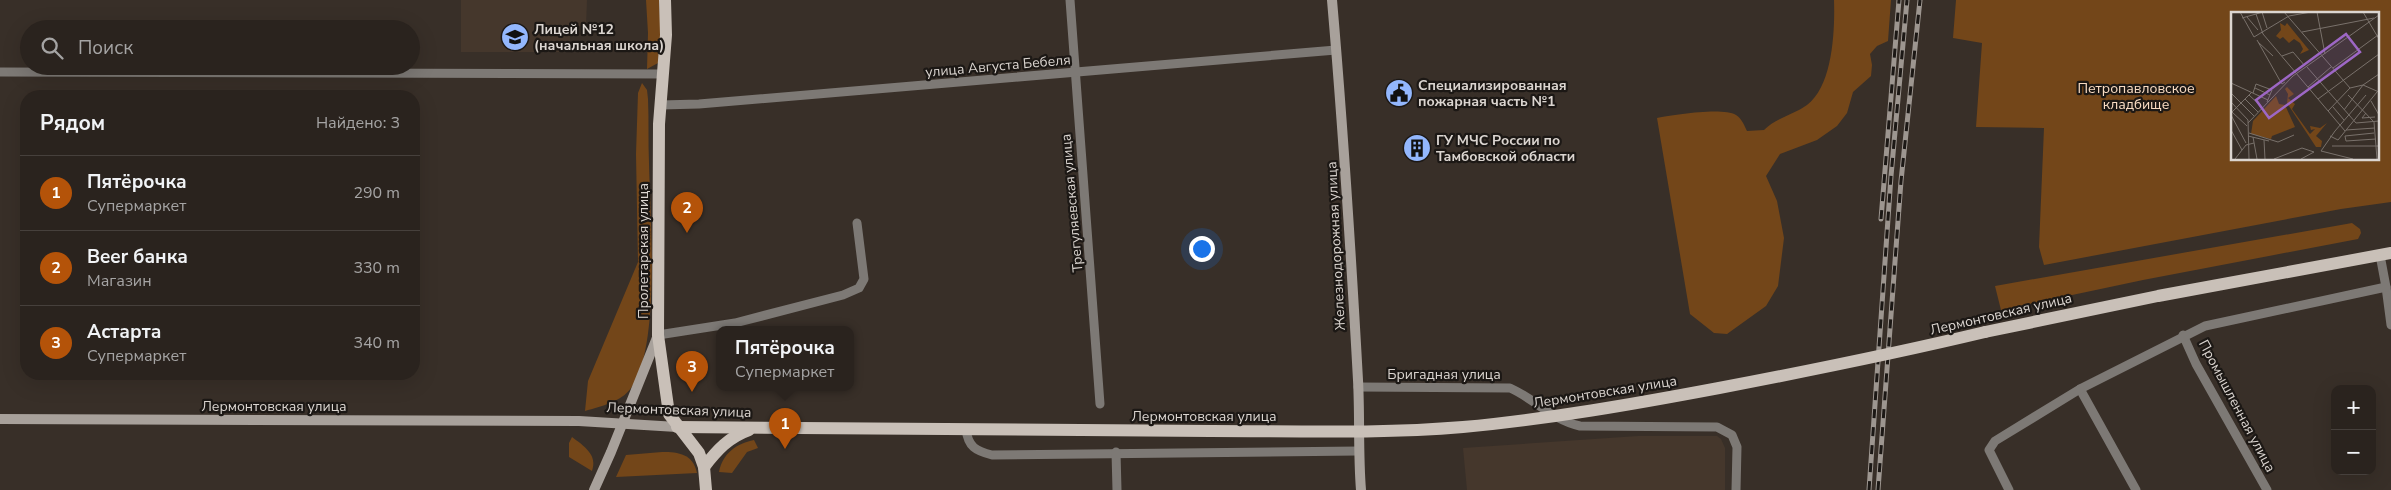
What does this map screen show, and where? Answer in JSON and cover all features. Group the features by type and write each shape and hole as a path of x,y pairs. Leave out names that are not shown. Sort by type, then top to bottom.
{"main road":[{"name":"Пролетарская улица","path":"665,0 666,21 661,105 658,335 665,396 670,414 699,454 704,467 706,490"},
{"name":"Железнодорожная улица","path":"1332,0 1347,182 1358,387 1358,451 1361,490"},
{"name":"Лермонтовская улица","path":"0,419 564,421 678,427 1375,432 1463,427 1542,418 1641,403 1785,375 2158,296 2386,254"},
{"path":"594,490 658,335"},
{"path":"704,467 729,440 757,428"}],"street":[{"name":"Трегуляевская улица","path":"1070,0 1100,404"},
{"name":"улица Августа Бебеля","path":"661,105 701,104 1076,74 1336,50"},
{"path":"0,72 20,72"},
{"path":"420,73 663,74"},
{"path":"658,335 735,322 843,295 859,288 864,278 857,222"},
{"path":"2386,254 2386,287 2391,325"},
{"path":"2009,490 1989,450 1995,441 2080,389 2183,335 2205,326 2386,287"},
{"name":"Промышленная улица","path":"2183,335 2196,364 2267,490"},
{"name":"Бригадная улица","path":"1358,387 1510,388 1524,394 1547,412 1566,423 1580,426 1717,427 1732,435 1736,447 1736,490"},
{"path":"2080,389 2136,490"},
{"path":"966,429 969,443 976,451 992,455 1116,452 1358,451"},
{"path":"1116,452 1117,490"}],"shaded area":[{"name":"Лицей №12 (начальная школа)","path":"461,0 587,0 586,26 570,26 570,52 461,52"},
{"path":"1638,436 1717,436 1721,439 1725,448 1725,490 1467,490 1463,448"}],"green space":[{"path":"646,0 659,0 661,33 658,63 647,69 648,33"},
{"path":"1834,0 1891,0 1888,41 1877,46 1870,54 1871,76 1853,92 1847,113 1837,126 1817,140 1780,154 1766,176 1777,201 1784,238 1778,286 1766,306 1727,334 1714,333 1690,314 1657,118 1698,112 1729,113 1736,115 1741,120 1747,131 1764,130 1774,122 1807,105 1816,96 1822,85 1831,57"},
{"name":"Петропавловское кладбище","path":"1956,0 2391,0 2391,202 2341,209 2044,265 2039,247 2044,128 1976,127 1982,43 1953,38"},
{"path":"642,83 647,90 648,99 652,246 652,280 647,343 640,369 627,393 611,403 585,411 588,381 638,262 636,154 638,93"},
{"path":"2352,223 2360,229 2361,233 2358,239 2143,280 2001,310 1995,286"},
{"path":"572,437 589,451 593,460 592,471 569,457 569,443"},
{"path":"754,440 758,448 747,452 732,473 719,472 721,465 731,450"},
{"path":"662,452 684,455 689,458 697,473 616,477 626,455"}],"railway":[{"path":"1881,219 1899,0"},
{"path":"1869,490 1891,176 1907,0"},
{"path":"1878,490 1901,181 1920,0"}],"place":[{"name":"Лицей №12 (начальная школа)","path":"515,37"},
{"name":"Специализированная пожарная часть №1","path":"1399,93"},
{"name":"ГУ МЧС России по Тамбовской области","path":"1417,148"},
{"name":"Beer банка","path":"687,233"},
{"name":"Астарта","path":"692,392"},
{"name":"Пятёрочка","path":"785,449"}]}
